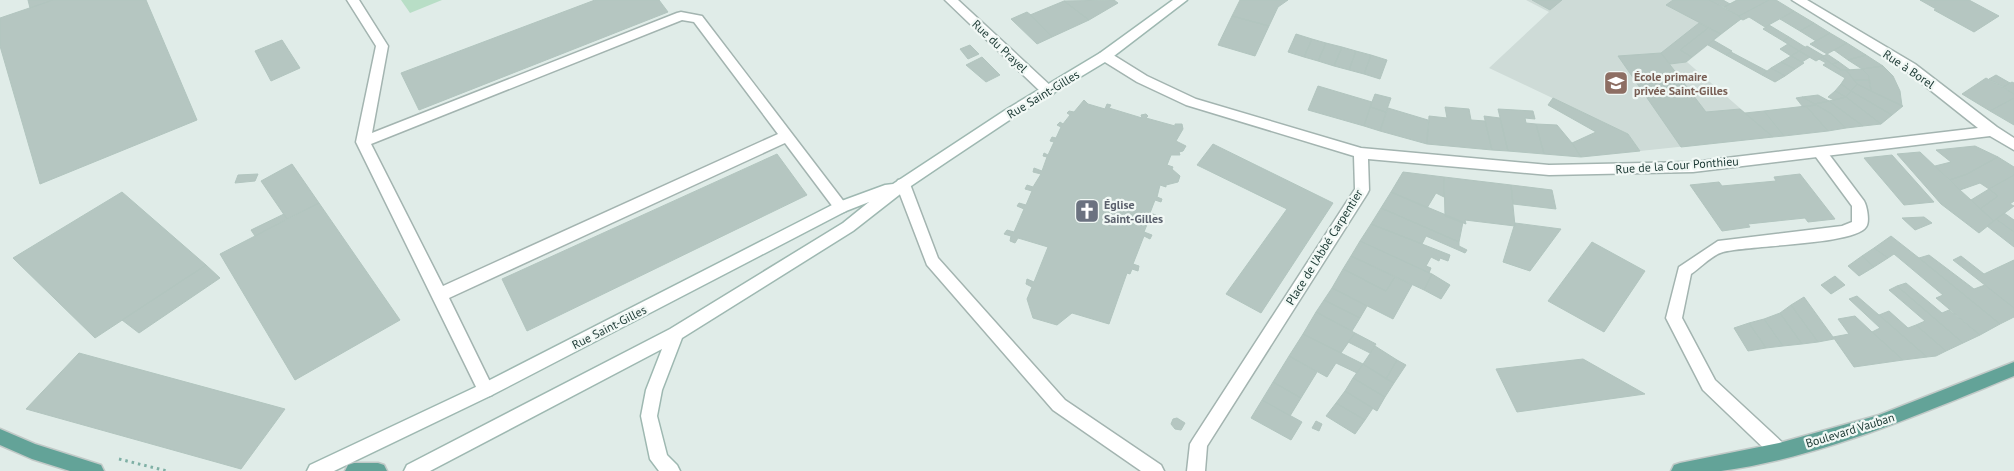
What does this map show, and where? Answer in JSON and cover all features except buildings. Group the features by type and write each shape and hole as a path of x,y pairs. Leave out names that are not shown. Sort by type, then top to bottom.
{"main road":[{"name":"Boulevard Vauban","path":"1680,471 1779,451 1881,422 2014,369"},
{"path":"0,437 32,451 95,471"},
{"path":"354,471 378,471"}],"street":[{"path":"353,0 382,46 363,142 486,390"},
{"name":"Rue du Prayel","path":"951,0 1048,91"},
{"name":"Rue Saint-Gilles","path":"413,471 676,334 848,228 903,184 964,142 1105,56 1181,0"},
{"name":"Rue à Borel","path":"1798,0 1910,67 1992,131 2014,145"},
{"path":"363,142 681,16 698,19 841,207"},
{"path":"1105,56 1142,79 1191,102 1361,153"},
{"name":"Rue de la Cour Ponthieu","path":"1361,153 1549,170 1599,170 1693,166 1820,153 1992,131"},
{"path":"440,295 787,136"},
{"name":"Place de l'Abbé Carpentier","path":"1196,471 1199,444 1362,190 1361,153"},
{"path":"1779,451 1709,385 1674,318 1684,271 1718,247 1844,232 1860,225 1858,205 1820,153"},
{"path":"903,184 932,262 1059,405 1155,471"},
{"name":"Rue Saint-Gilles","path":"316,471 486,390 841,207 903,184"},
{"path":"671,471 659,459 649,416 654,390 676,334"}],"shaded area":[{"name":"École primaire privée Saint-Gilles","path":"1526,0 1709,0 1739,16 1741,19 1687,62 1773,137 1640,151 1628,134 1489,68 1549,12"}],"green space":[{"path":"401,0 442,0 410,13"}],"place":[{"name":"École primaire privée Saint-Gilles","path":"1616,83"},
{"name":"Église Saint-Gilles","path":"1087,211"}]}
